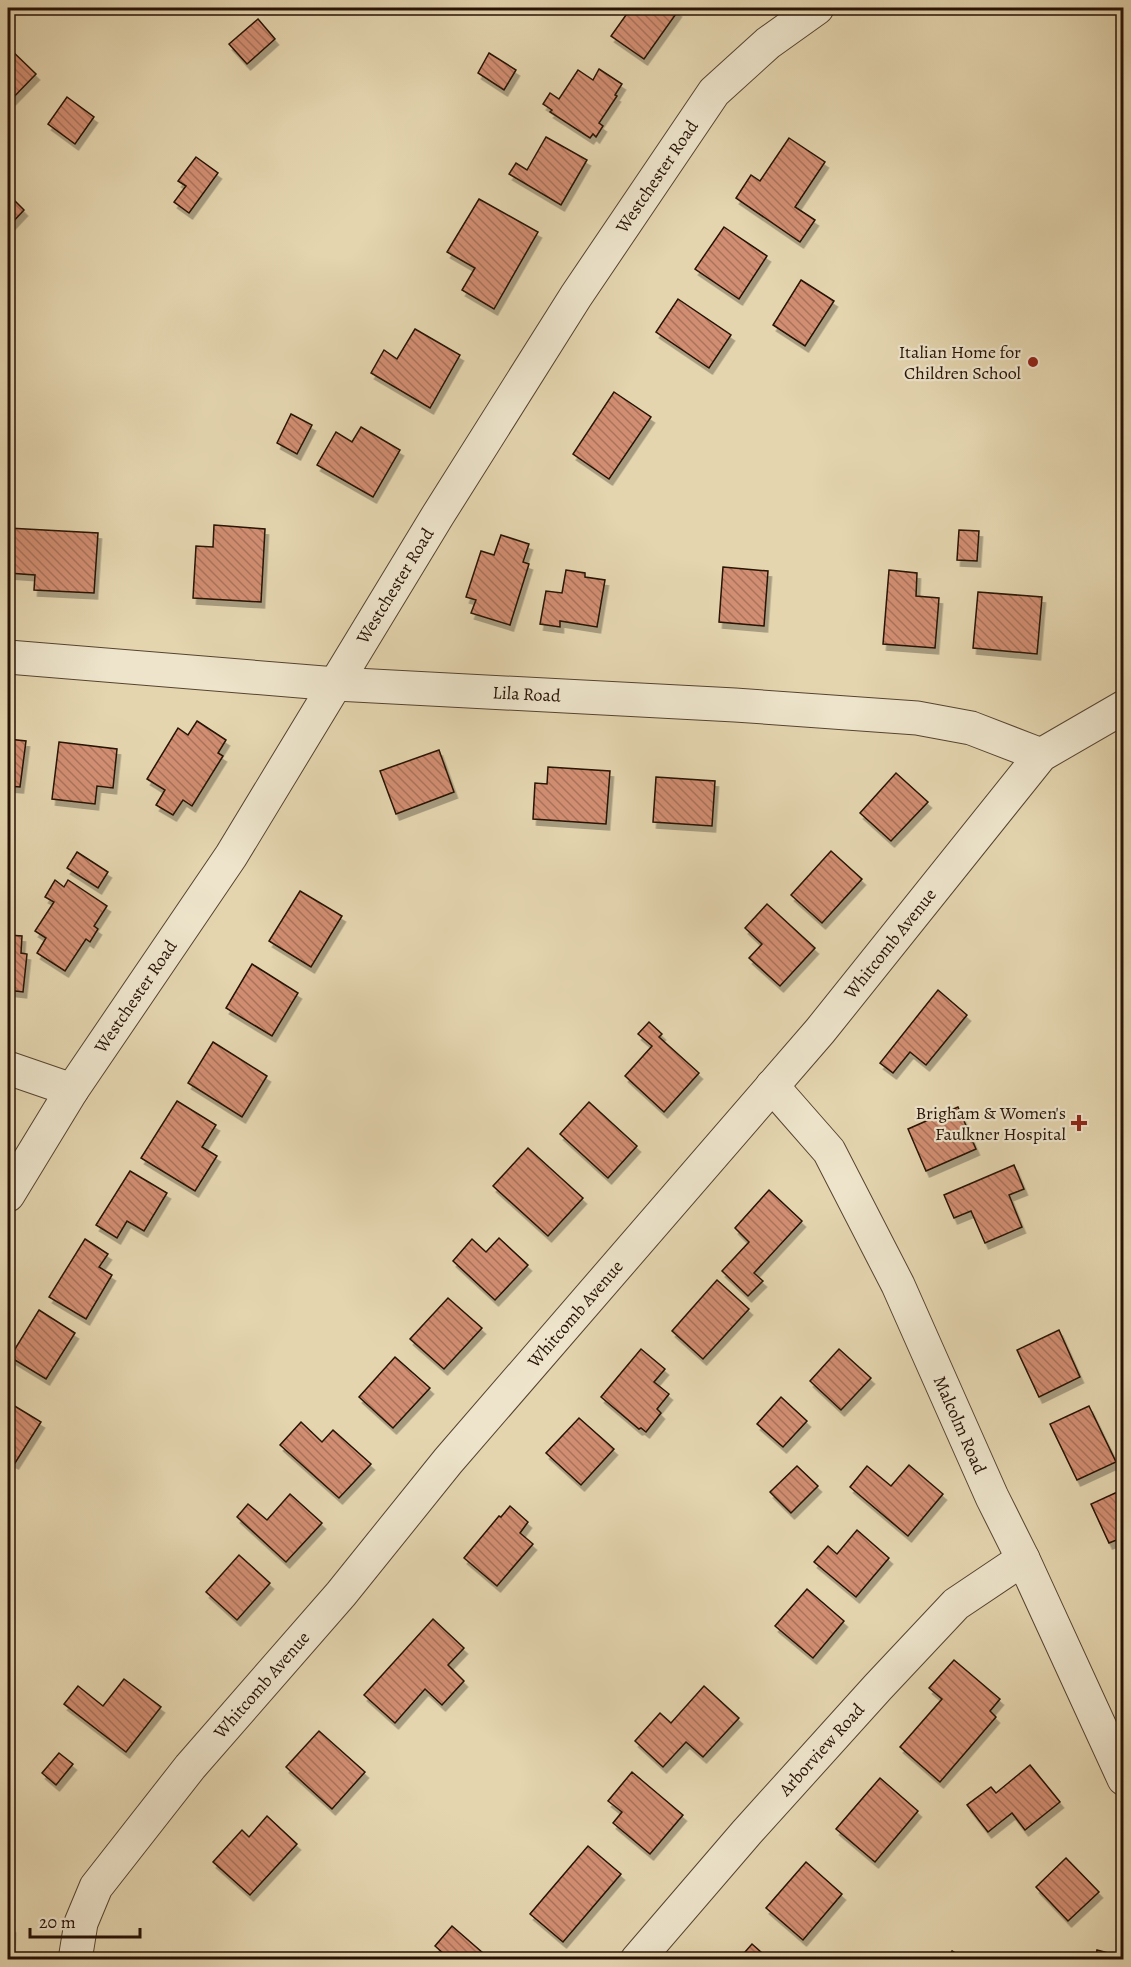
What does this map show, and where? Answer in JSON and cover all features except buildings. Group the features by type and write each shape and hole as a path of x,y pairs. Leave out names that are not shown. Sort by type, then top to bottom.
{"street":[{"name":"Westchester Road","path":"8,1195 72,1090 231,856 438,515 576,296 714,92 768,43 817,8"},
{"name":"Lila Road","path":"8,657 336,684 735,705 917,718 971,728 1041,755"},
{"name":"Whitcomb Avenue","path":"75,1959 81,1923 96,1887 190,1767 340,1594 448,1461 820,1031 1041,755 1124,707"},
{"path":"8,1068 72,1090"},
{"name":"Malcolm Road","path":"772,1086 829,1151 898,1285 992,1497 1124,1779"},
{"name":"Arborview Road","path":"637,1959 816,1755 956,1604 1023,1559"}],"place":[{"name":"Italian Home for Children School","path":"1033,362"},
{"name":"Brigham & Women's Faulkner Hospital","path":"1079,1123"}]}
